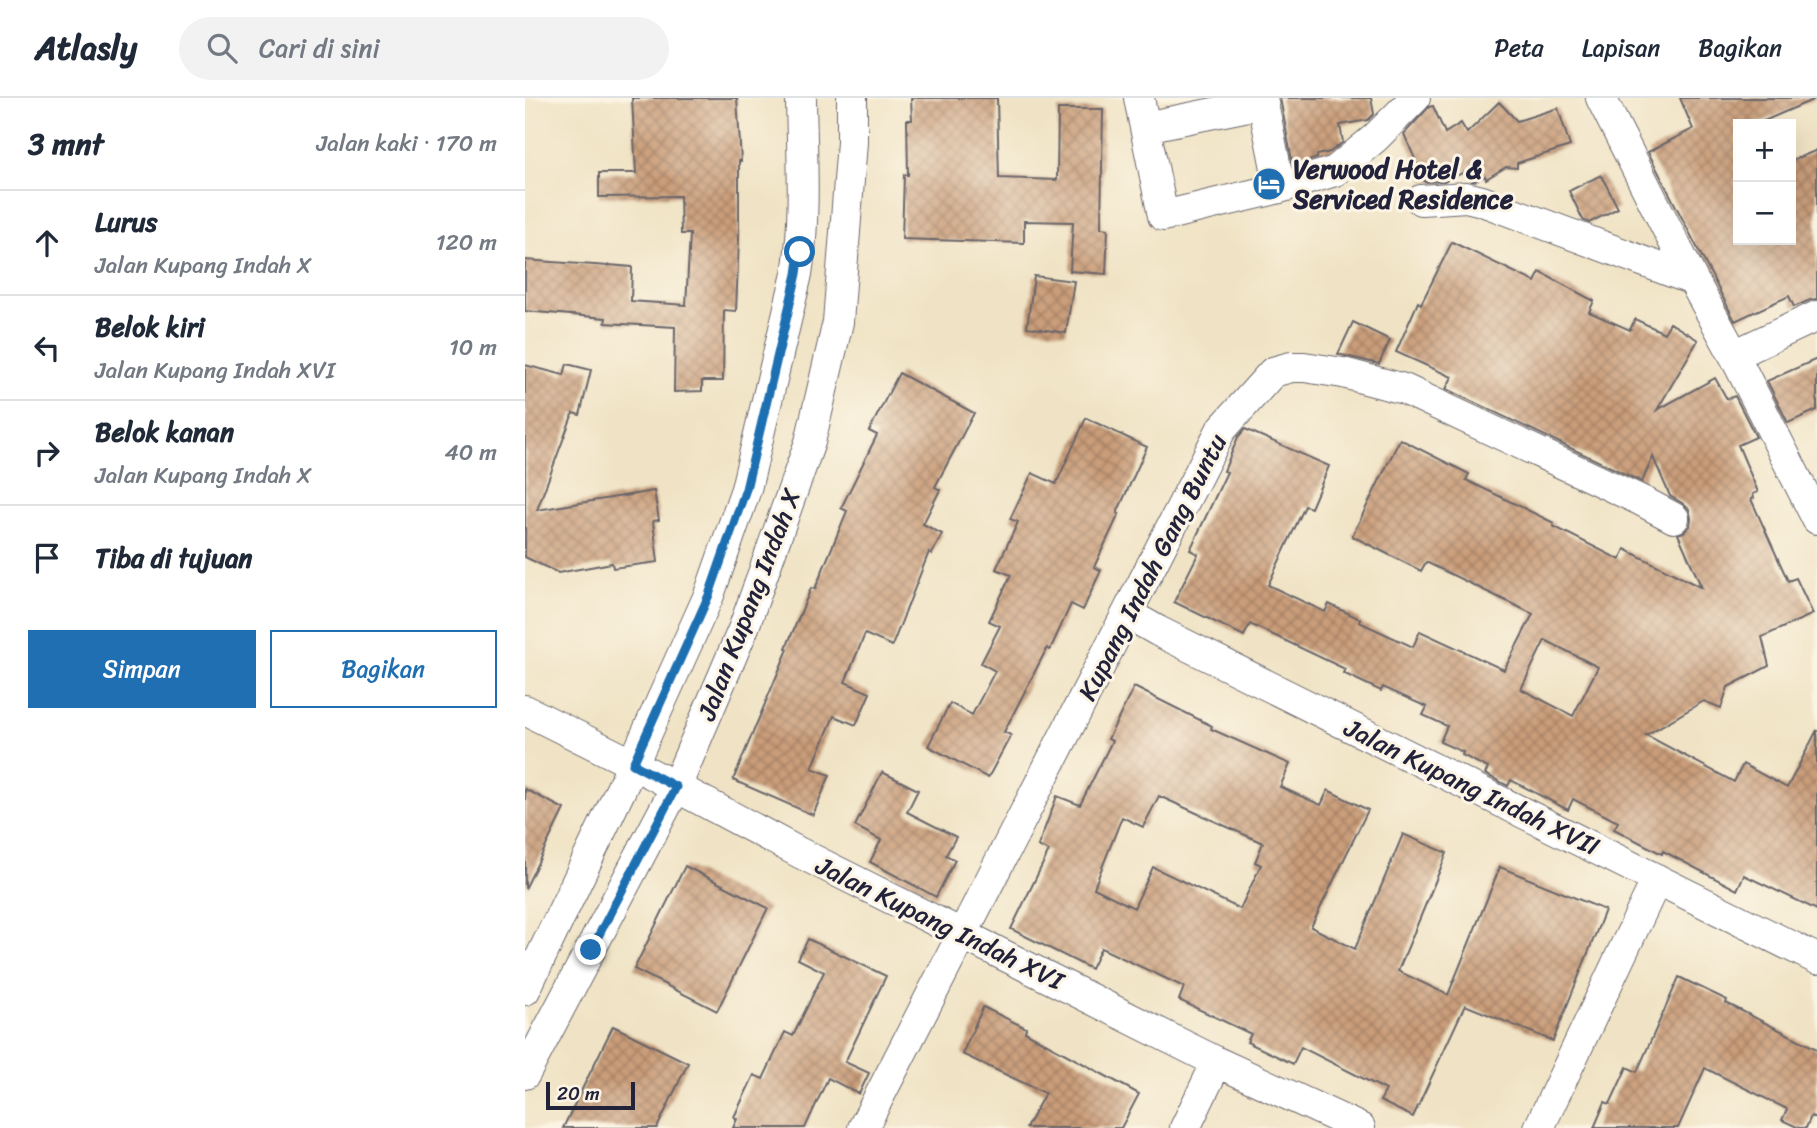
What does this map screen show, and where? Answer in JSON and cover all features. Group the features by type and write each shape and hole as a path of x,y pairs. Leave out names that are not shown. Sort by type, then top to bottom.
{"street":[{"name":"Jalan Kupang Indah X","path":"525,990 633,764 709,595 746,489 797,274 803,172 801,98"},
{"name":"Jalan Kupang Indah X","path":"525,1074 676,787 744,627 810,442 838,322 852,142 852,98"},
{"path":"1280,188 1263,101 1142,112 1163,216 1280,188 1335,171 1375,138 1415,98"},
{"path":"1607,100 1693,280 1817,519"},
{"path":"1421,200 1466,197 1693,280"},
{"path":"797,274 842,286"},
{"path":"1734,355 1817,316"},
{"name":"Kupang Indah Gang Buntu","path":"863,1128 1216,440 1273,372 1304,367 1343,373 1404,389 1674,518"},
{"name":"Jalan Kupang Indah XVII","path":"1128,614 1170,638 1817,959"},
{"name":"Jalan Kupang Indah XVI","path":"525,710 800,853 1217,1062 1360,1128"},
{"path":"1539,1128 1657,879"},
{"path":"554,931 590,953"},
{"path":"1185,1128 1217,1062"}],"building":[{"path":"632,98 737,98 741,161 736,311 724,310 723,381 702,381 702,391 674,392 675,327 605,323 606,318 525,311 525,260 632,267 631,301 686,305 690,234 681,234 680,196 599,197 599,173 636,173"},
{"path":"911,98 997,98 999,178 1057,180 1058,109 1103,109 1101,228 1108,229 1106,274 1070,271 1073,222 1024,221 1024,243 902,239 904,175 908,175 907,120 912,120"},
{"path":"1280,98 1371,98 1374,114 1368,120 1340,125 1343,142 1330,152 1293,166"},
{"path":"1680,98 1817,98 1769,119 1733,119 1733,245 1796,245 1796,159 1817,150 1817,299 1794,307 1789,296 1735,321 1648,152 1693,129"},
{"path":"1499,102 1517,121 1558,108 1570,146 1517,163 1517,168 1506,167 1486,179 1485,176 1472,181 1467,171 1444,181 1425,182 1404,134 1433,106 1445,133 1461,123 1467,133"},
{"path":"1601,175 1618,208 1589,223 1583,220 1569,191"},
{"path":"1452,242 1535,282 1540,272 1594,301 1589,312 1630,330 1635,319 1664,333 1670,323 1698,340 1657,410 1715,378 1727,399 1735,396 1756,437 1738,445 1758,492 1753,494 1754,498 1751,499 1788,581 1796,578 1813,614 1762,637 1769,666 1728,687 1721,708 1704,701 1646,735 1734,782 1743,764 1787,788 1817,730 1817,910 1744,875 1737,890 1614,829 1618,822 1573,799 1568,810 1511,780 1508,786 1485,774 1488,768 1462,755 1463,752 1440,742 1447,726 1423,715 1427,707 1383,687 1381,691 1343,673 1345,669 1250,624 1244,636 1174,602 1198,554 1190,550 1227,472 1224,471 1238,437 1245,429 1329,466 1311,508 1305,506 1268,585 1325,612 1329,604 1360,619 1359,622 1413,647 1420,631 1504,670 1533,614 1426,562 1421,571 1352,536 1400,439 1469,474 1466,480 1554,523 1553,526 1620,560 1625,549 1702,588 1678,534 1690,526 1689,509 1670,496 1653,457 1642,482 1446,389 1452,377 1396,352 1418,302 1421,304","holes":["1545,640 1598,667 1573,716 1521,689"]},
{"path":"1034,276 1074,281 1066,333 1027,327"},
{"path":"1353,322 1390,340 1379,364 1338,354"},
{"path":"1817,359 1817,410 1788,423 1767,381"},
{"path":"567,364 591,370 580,415 573,413 537,510 654,491 659,520 653,521 658,562 613,568 612,563 558,573 525,557 525,365 564,375"},
{"path":"899,373 974,413 935,487 940,490 923,524 942,534 932,554 929,552 892,646 865,634 845,682 870,693 856,725 834,716 812,768 830,775 813,815 733,780 811,588 815,589 847,511 841,508 877,435 869,431"},
{"path":"1086,418 1147,447 1094,567 1101,570 1083,610 1071,604 1050,650 1047,648 1004,732 1011,735 988,778 928,746 950,703 972,715 995,671 981,663 1000,626 989,621 1011,575 996,569 1018,522 1010,519 1032,473 1056,484"},
{"path":"1134,687 1212,726 1211,729 1290,764 1280,787 1321,805 1328,790 1368,810 1311,927 1355,949 1403,834 1447,853 1398,971 1448,995 1500,867 1605,910 1553,1041 1465,1005 1413,1117 1380,1101 1386,1090 1301,1047 1293,1064 1247,1042 1251,1034 1179,1000 1184,987 1101,948 1091,969 1011,929 1049,851 1038,846 1057,796 1080,805 1112,741 1108,739","holes":["1159,796 1263,843 1255,862 1261,865 1240,909 1153,867 1134,908 1094,888 1122,817 1143,827"]},
{"path":"882,772 918,790 907,812 956,837 946,855 955,860 936,897 870,862 881,840 855,826"},
{"path":"525,789 564,809 525,889"},
{"path":"685,866 768,908 717,1011 634,969"},
{"path":"808,939 886,976 845,1062 869,1073 859,1094 828,1078 805,1128 733,1128 737,1119 734,1117 754,1075 763,1079 785,1032 793,1036 824,972 798,959"},
{"path":"1679,977 1817,1049 1817,1119 1811,1116 1806,1128 1799,1128 1782,1120 1787,1109 1705,1068 1678,1128 1594,1128 1605,1102 1610,1104 1627,1067 1637,1072"},
{"path":"983,1007 1026,1028 1025,1032 1139,1094 1121,1128 1026,1128 1045,1093 962,1054"},
{"path":"613,1026 688,1063 657,1128 563,1128"}],"place":[{"name":"Verwood Hotel & Serviced Residence","path":"1269,184"}],"route":[{"path":"591,950 676,787 633,764 709,595 746,489 800,252"}]}
